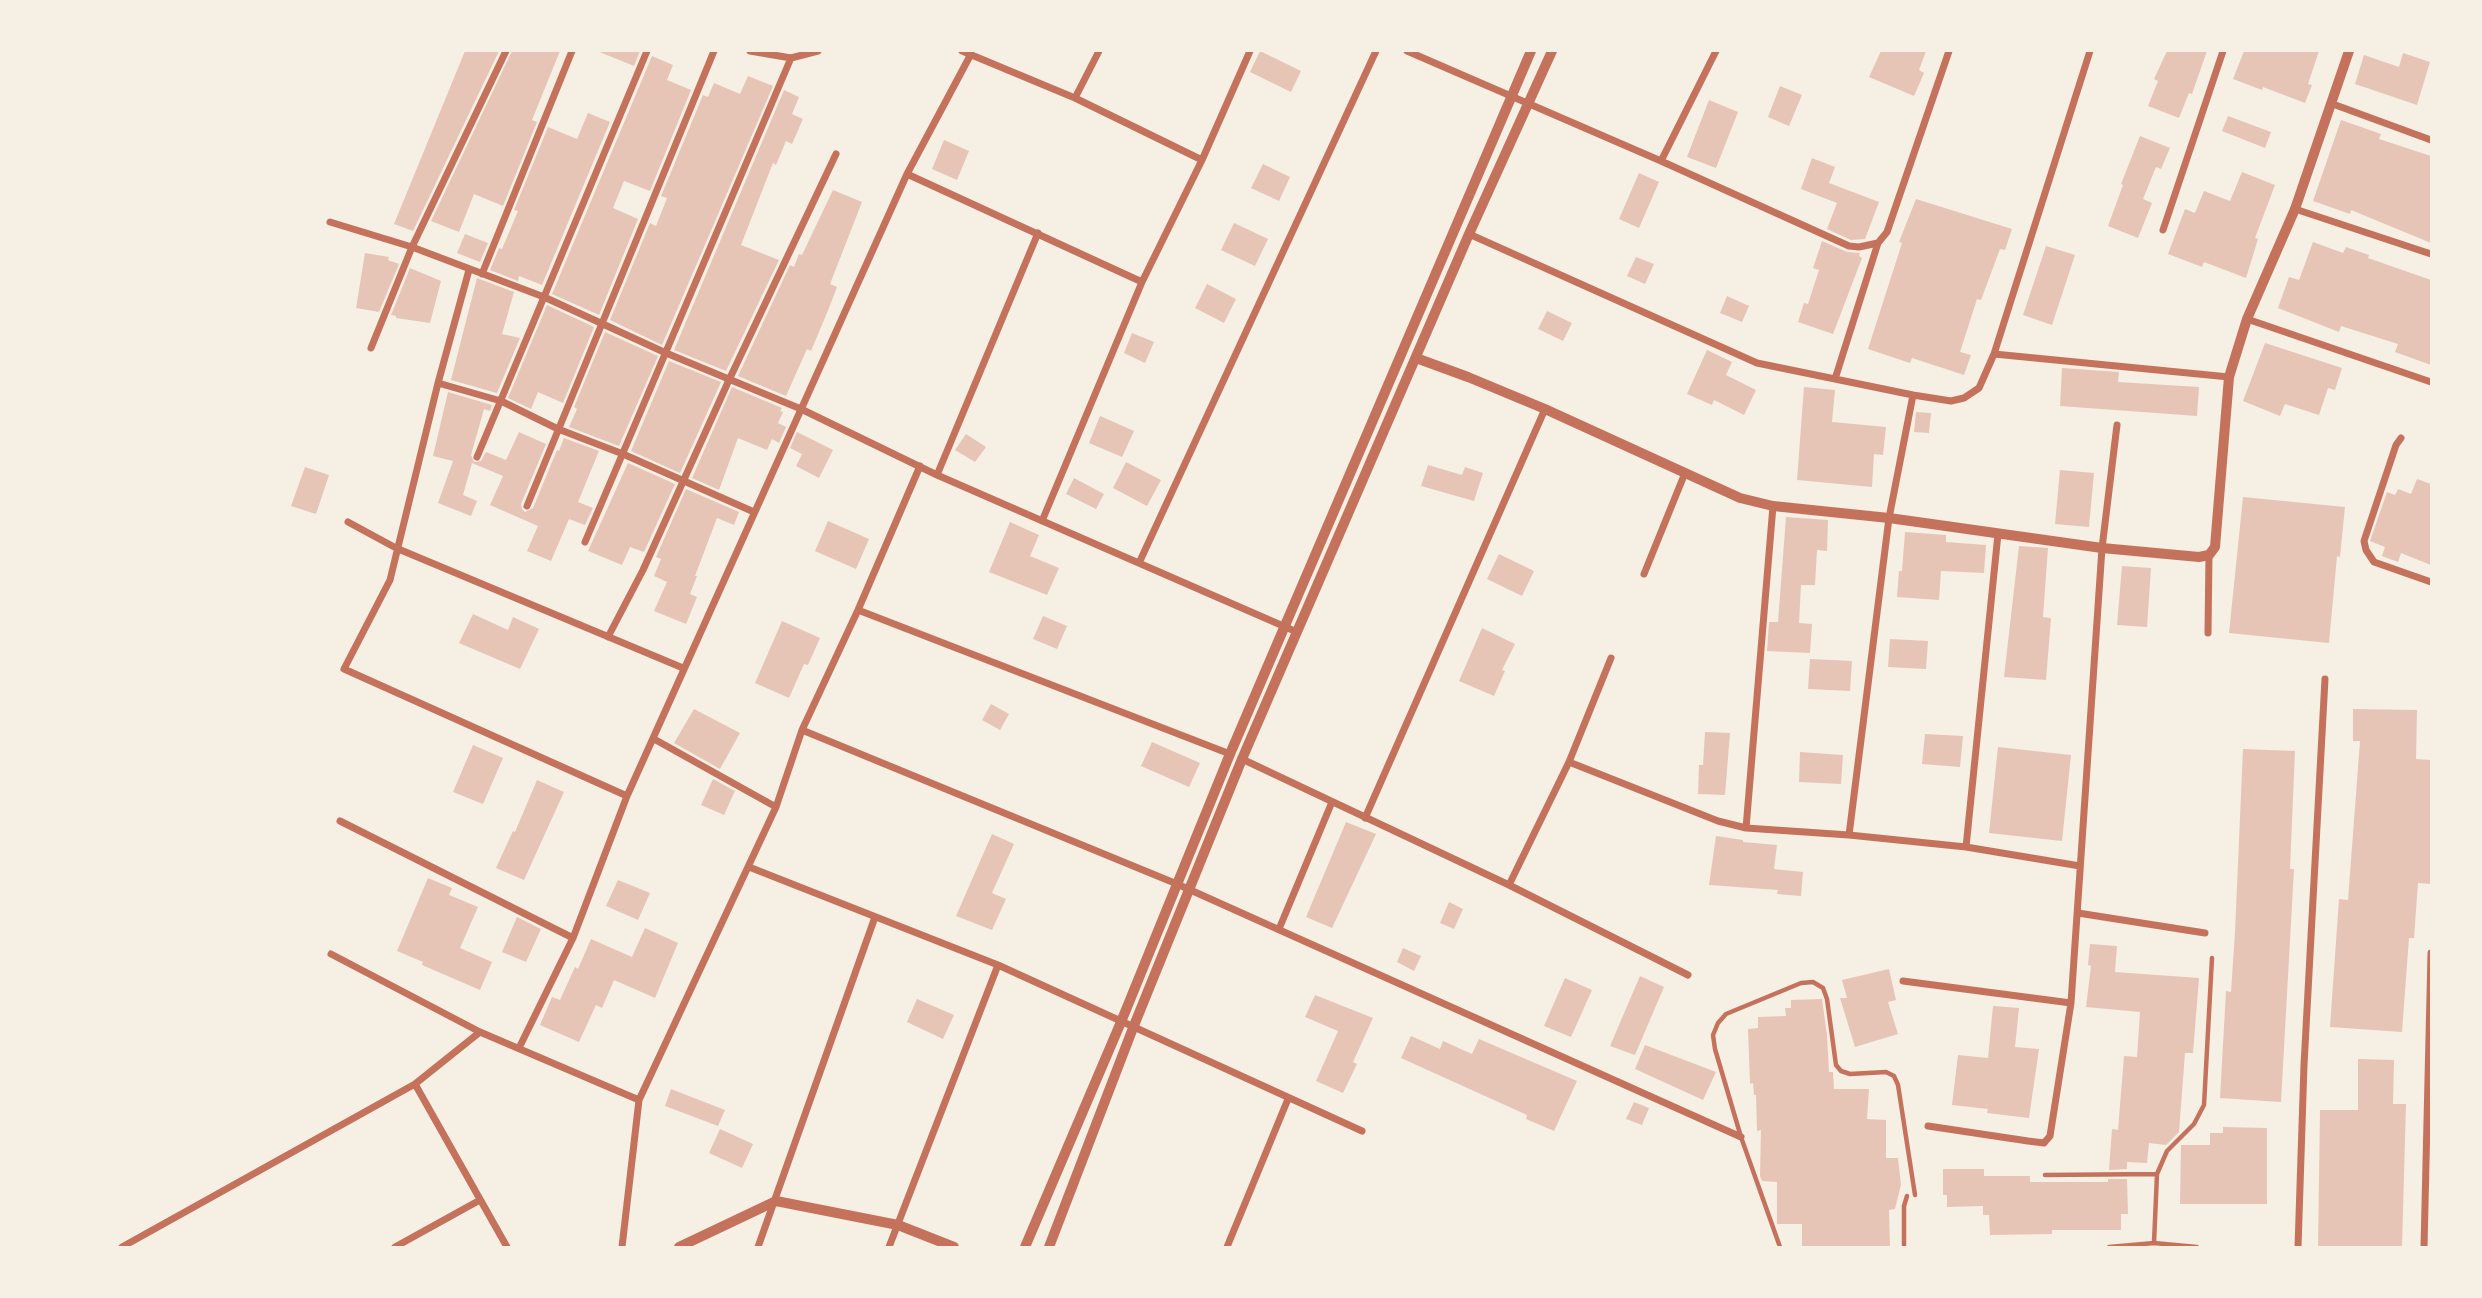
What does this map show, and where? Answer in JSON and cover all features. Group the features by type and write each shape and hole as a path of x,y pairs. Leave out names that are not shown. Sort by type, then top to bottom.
{"street":[{"path":"372,348 412,247 506,51"},
{"path":"482,274 572,51"},
{"path":"477,457 647,51"},
{"path":"527,506 714,51"},
{"path":"750,51 792,58 818,51"},
{"path":"1075,98 1099,51"},
{"path":"1042,521 1142,282 1202,160 1250,51"},
{"path":"1139,563 1376,51"},
{"path":"1407,51 1849,246 1878,243"},
{"path":"1025,1247 1121,1022 1230,754 1531,51"},
{"path":"1049,1247 1133,1028 1242,759 1469,234 1552,51"},
{"path":"1661,161 1716,51"},
{"path":"1835,379 1878,243 1887,232 1948,51"},
{"path":"1469,234 1758,363 1913,395 1951,401 1965,398 1979,388 1994,354 2090,51"},
{"path":"2163,230 2222,51"},
{"path":"2208,633 2209,555 2215,547 2229,377 2247,319 2295,209 2349,51"},
{"path":"519,1048 573,938 626,796 654,739 683,668 907,174 966,52 1075,98 1202,160"},
{"path":"585,542 792,58"},
{"path":"2330,103 2431,140"},
{"path":"608,637 643,570 836,154"},
{"path":"907,174 1142,282"},
{"path":"2295,209 2431,254"},
{"path":"330,222 412,247 602,322 666,353 801,410 937,475 1297,632"},
{"path":"937,475 1038,233"},
{"path":"469,270 438,383 390,580 344,669 626,796"},
{"path":"2247,319 2431,382"},
{"path":"1994,354 2229,377"},
{"path":"1416,358 1545,410 1740,498 1773,506 1889,518 2102,548 2199,557 2209,555"},
{"path":"438,383 500,401 558,429 623,454 754,512"},
{"path":"1849,835 1889,518 1913,395"},
{"path":"1365,818 1545,410"},
{"path":"1928,1126 2028,1142 2048,1141 2071,1003 2102,548 2116,425"},
{"path":"2401,438 2396,445 2364,541 2374,562 2431,582"},
{"path":"622,1247 639,1100 776,807 802,730 858,610 920,466"},
{"path":"1644,574 1685,473"},
{"path":"1746,828 1773,506"},
{"path":"348,522 396,548 683,668"},
{"path":"1966,847 1998,534"},
{"path":"858,610 1230,754"},
{"path":"1509,886 1569,762 1611,658"},
{"path":"2298,1247 2304,1065 2325,678"},
{"path":"802,730 1189,889 1741,1137"},
{"path":"654,739 776,807"},
{"path":"1242,759 1688,975"},
{"path":"1569,762 1718,821 1746,828 1966,847 2080,866"},
{"path":"1279,929 1332,802"},
{"path":"340,821 573,938"},
{"path":"749,867 998,965 1362,1131"},
{"path":"2078,913 2205,933"},
{"path":"758,1247 875,917"},
{"path":"2424,1247 2429,1160 2431,953"},
{"path":"331,954 480,1032 639,1100"},
{"path":"889,1247 998,965"},
{"path":"1903,981 2071,1003"},
{"path":"122,1247 415,1084 480,1032"},
{"path":"415,1084 507,1247"},
{"path":"1227,1247 1288,1099"},
{"path":"395,1247 481,1200"},
{"path":"679,1247 776,1201 898,1225 954,1247"}],"lane":[{"path":"2154,1243 2157,1174 2167,1151 2194,1124 2204,1105 2212,958"},
{"path":"1780,1247 1741,1137 1713,1035 1726,1014 1801,983 1813,982 1823,988 1827,999 1836,1065 1841,1071 1850,1074 1886,1072 1894,1076 1898,1085 1916,1195"},
{"path":"2045,1175 2157,1174"},
{"path":"1904,1247 1903,1206 1907,1196"},
{"path":"2109,1247 2154,1243 2197,1247"}],"building":[{"path":"465,51 499,51 413,231 394,224"},
{"path":"512,51 560,51 532,120 537,122 503,206 474,194 459,232 431,221"},
{"path":"597,51 640,51 634,66"},
{"path":"1260,51 1301,71 1291,92 1250,72"},
{"path":"1881,51 1926,51 1919,70 1924,73 1914,96 1869,77"},
{"path":"2167,51 2207,51 2192,94 2189,93 2179,118 2148,106 2158,81 2154,79"},
{"path":"2244,51 2319,51 2305,103 2233,79"},
{"path":"2403,53 2430,62 2417,105 2355,84 2364,55 2399,67"},
{"path":"652,56 673,65 667,80 691,90 650,191 624,181 613,208 638,219 599,315 552,294"},
{"path":"748,76 773,86 662,345 610,320 650,223 656,226 667,198 661,196 703,95 708,97 714,83 740,94"},
{"path":"1780,86 1802,95 1789,126 1768,117"},
{"path":"784,90 799,97 792,114 803,119 792,144 786,141 776,165 773,163 741,245 779,260 726,371 674,350"},
{"path":"1709,100 1738,112 1716,168 1687,157"},
{"path":"588,113 610,122 542,285 519,276 518,281 490,270 518,211 514,210 548,127 577,139"},
{"path":"2228,116 2271,132 2265,148 2222,131"},
{"path":"2341,120 2381,134 2379,139 2431,156 2431,243 2351,210 2350,214 2313,201"},
{"path":"2140,136 2170,148 2161,169 2156,167 2143,199 2152,203 2138,238 2108,226"},
{"path":"944,140 969,151 957,180 932,169"},
{"path":"1812,158 1835,167 1829,183 1879,202 1865,239 1851,240 1827,229 1837,203 1801,189"},
{"path":"1263,164 1290,177 1279,201 1251,188"},
{"path":"2242,172 2275,185 2255,238 2258,239 2246,278 2204,262 2202,267 2168,254 2185,209 2195,213 2204,191 2230,201"},
{"path":"1639,173 1659,182 1639,228 1619,219"},
{"path":"833,190 862,202 830,284 837,287 829,308 811,351 807,349 786,396 738,376 790,265 794,267 799,254 802,255"},
{"path":"1916,199 2012,229 2005,250 2000,249 1981,300 1977,299 1960,352 1971,355 1964,375 1912,358 1910,363 1868,349 1902,243 1899,242"},
{"path":"1234,223 1268,239 1255,266 1221,250"},
{"path":"465,234 488,243 480,262 457,253"},
{"path":"1822,241 1847,252 1860,253 1862,258 1833,334 1798,322 1804,303 1808,304 1819,270 1813,268"},
{"path":"2313,242 2343,253 2346,247 2369,255 2368,258 2431,280 2431,365 2395,352 2398,344 2341,326 2339,332 2278,308 2289,277 2299,280"},
{"path":"2046,246 2075,255 2052,325 2023,315"},
{"path":"365,253 389,257 388,260 399,264 379,312 356,308"},
{"path":"1636,257 1654,264 1645,284 1627,276"},
{"path":"410,268 441,281 430,323 391,315"},
{"path":"477,278 514,292 502,334 520,338 497,393 451,380"},
{"path":"1207,284 1236,299 1224,323 1195,308"},
{"path":"1727,296 1749,306 1742,322 1720,313"},
{"path":"547,305 594,327 563,403 538,392 531,409 508,398"},
{"path":"1547,311 1572,323 1563,341 1538,329"},
{"path":"605,332 658,356 619,446 569,427 577,409 574,407"},
{"path":"1132,333 1154,342 1145,363 1124,353"},
{"path":"2265,343 2342,368 2335,390 2328,388 2319,415 2285,404 2280,416 2243,401"},
{"path":"1707,350 1732,362 1726,375 1756,390 1744,415 1714,400 1712,405 1687,394"},
{"path":"669,361 721,382 680,473 631,451"},
{"path":"2062,368 2119,372 2118,382 2199,387 2197,416 2060,406"},
{"path":"732,387 782,408 778,423 786,427 779,443 772,439 767,450 738,438 719,490 692,478"},
{"path":"1804,387 1835,390 1832,422 1886,427 1883,455 1874,454 1872,487 1797,480"},
{"path":"448,392 492,405 490,411 484,409 471,455 474,462 481,461 486,452 506,460 519,432 546,444 521,504 525,512 533,508 564,438 599,451 578,502 593,508 585,525 569,519 551,561 527,551 538,526 490,505 503,476 472,463 463,495 477,501 471,516 438,503 453,461 433,456"},
{"path":"1916,412 1931,413 1929,433 1914,432"},
{"path":"1100,416 1134,431 1122,457 1089,443"},
{"path":"797,432 833,450 819,478 796,466 802,454 790,448"},
{"path":"966,434 986,447 975,462 955,450"},
{"path":"1126,462 1161,480 1147,506 1113,488"},
{"path":"628,463 675,484 644,552 630,547 622,565 588,551"},
{"path":"1428,465 1462,475 1465,467 1483,473 1474,501 1421,486"},
{"path":"305,467 329,475 316,514 291,506"},
{"path":"2060,470 2094,473 2089,527 2055,524"},
{"path":"1074,478 1104,494 1096,509 1066,494"},
{"path":"2417,479 2431,484 2431,565 2401,553 2398,562 2382,556 2385,547 2370,541 2387,492 2395,495 2398,489 2411,494"},
{"path":"686,489 739,512 734,525 717,518 695,576 690,594 697,597 686,624 654,611 667,582 654,576 661,559 656,557"},
{"path":"2243,497 2345,507 2340,557 2337,556 2329,643 2229,633"},
{"path":"1786,517 1828,520 1827,551 1817,550 1815,585 1801,585 1799,623 1812,624 1810,653 1767,651 1769,622 1778,622"},
{"path":"828,521 869,539 856,569 815,551"},
{"path":"1010,522 1039,535 1030,556 1059,568 1047,595 989,572"},
{"path":"1905,532 1946,535 1946,542 1986,545 1984,573 1941,571 1939,600 1897,597"},
{"path":"2019,546 2048,548 2043,617 2051,618 2046,680 2004,677"},
{"path":"1499,554 1534,571 1522,596 1487,579"},
{"path":"2122,566 2151,568 2147,627 2117,625"},
{"path":"473,614 508,630 513,617 539,629 520,669 459,643"},
{"path":"1043,616 1067,626 1057,649 1033,639"},
{"path":"782,621 820,638 808,665 804,664 789,698 755,683"},
{"path":"1482,628 1515,644 1502,670 1505,671 1494,696 1459,681"},
{"path":"1890,639 1928,641 1926,669 1888,667"},
{"path":"1810,659 1852,661 1850,691 1808,689"},
{"path":"991,704 1009,714 1000,730 982,720"},
{"path":"694,709 740,733 720,769 674,743"},
{"path":"2353,709 2417,710 2416,759 2431,760 2431,884 2418,883 2414,938 2409,938 2402,1032 2330,1027 2339,899 2348,900 2360,741 2353,741"},
{"path":"1705,732 1730,733 1725,795 1698,794 1699,765 1703,765"},
{"path":"1925,734 1963,736 1960,767 1922,764"},
{"path":"1152,742 1200,763 1189,787 1141,766"},
{"path":"473,745 503,758 483,804 453,792"},
{"path":"1998,747 2071,755 2062,841 1989,833"},
{"path":"2243,749 2295,751 2290,869 2294,869 2281,1102 2220,1098 2226,991 2231,992 2235,932"},
{"path":"1800,752 1843,755 1841,784 1799,782"},
{"path":"713,779 735,791 724,815 701,805"},
{"path":"537,780 564,792 524,880 496,868"},
{"path":"1346,822 1376,834 1332,928 1306,917"},
{"path":"992,834 1014,844 992,893 1006,899 992,930 956,916"},
{"path":"1716,836 1777,845 1774,869 1803,872 1801,896 1777,894 1778,890 1709,885"},
{"path":"428,878 452,888 449,895 478,907 460,948 492,962 480,990 397,951"},
{"path":"618,880 650,893 638,920 606,906"},
{"path":"1449,902 1463,909 1454,929 1440,923"},
{"path":"517,917 541,929 526,962 502,952"},
{"path":"645,928 678,943 655,998 614,980 602,1008 596,1005 579,1042 540,1025 552,997 560,1000 591,939 632,957"},
{"path":"2090,944 2117,946 2115,972 2199,978 2193,1053 2185,1053 2179,1132 2166,1145 2149,1143 2147,1163 2127,1162 2127,1169 2109,1170 2112,1129 2118,1130 2124,1056 2137,1057 2140,1012 2086,1007 2091,966 2088,965"},
{"path":"1403,948 1421,956 1414,971 1397,962"},
{"path":"1889,969 1896,1000 1888,1002 1898,1034 1855,1047 1840,998 1847,998 1842,980"},
{"path":"1640,976 1664,987 1635,1055 1610,1046"},
{"path":"1565,978 1592,990 1571,1037 1544,1026"},
{"path":"1315,995 1373,1018 1353,1062 1357,1064 1343,1093 1316,1081 1338,1031 1305,1017"},
{"path":"917,999 954,1015 943,1039 907,1022"},
{"path":"1822,999 1829,1072 1833,1072 1834,1089 1869,1089 1867,1119 1886,1120 1886,1158 1898,1158 1901,1185 1895,1209 1889,1210 1890,1247 1802,1247 1802,1224 1777,1224 1777,1182 1762,1181 1760,1176 1761,1130 1757,1131 1756,1095 1753,1083 1750,1084 1748,1029 1758,1028 1758,1017 1786,1016 1785,1008 1791,1008 1791,1000"},
{"path":"1993,1006 2019,1008 2015,1047 2039,1049 2029,1118 1952,1105 1958,1055 1988,1058"},
{"path":"1411,1036 1440,1049 1443,1041 1472,1054 1479,1039 1577,1081 1554,1131 1526,1119 1527,1115 1401,1058"},
{"path":"1645,1045 1716,1072 1703,1100 1635,1069"},
{"path":"2358,1059 2394,1060 2393,1104 2406,1104 2402,1247 2318,1247 2320,1110 2358,1110"},
{"path":"671,1089 725,1110 718,1126 665,1106"},
{"path":"1634,1102 1649,1108 1642,1125 1626,1119"},
{"path":"2223,1127 2267,1128 2267,1204 2180,1204 2181,1145 2210,1145 2210,1133 2223,1133"},
{"path":"720,1129 753,1144 742,1168 709,1153"},
{"path":"1943,1169 1984,1169 1984,1176 2030,1176 2030,1182 2108,1182 2108,1179 2127,1179 2128,1214 2121,1214 2121,1230 2052,1230 2052,1234 1990,1235 1989,1215 1983,1215 1983,1206 1947,1207 1947,1195 1943,1195"}]}
